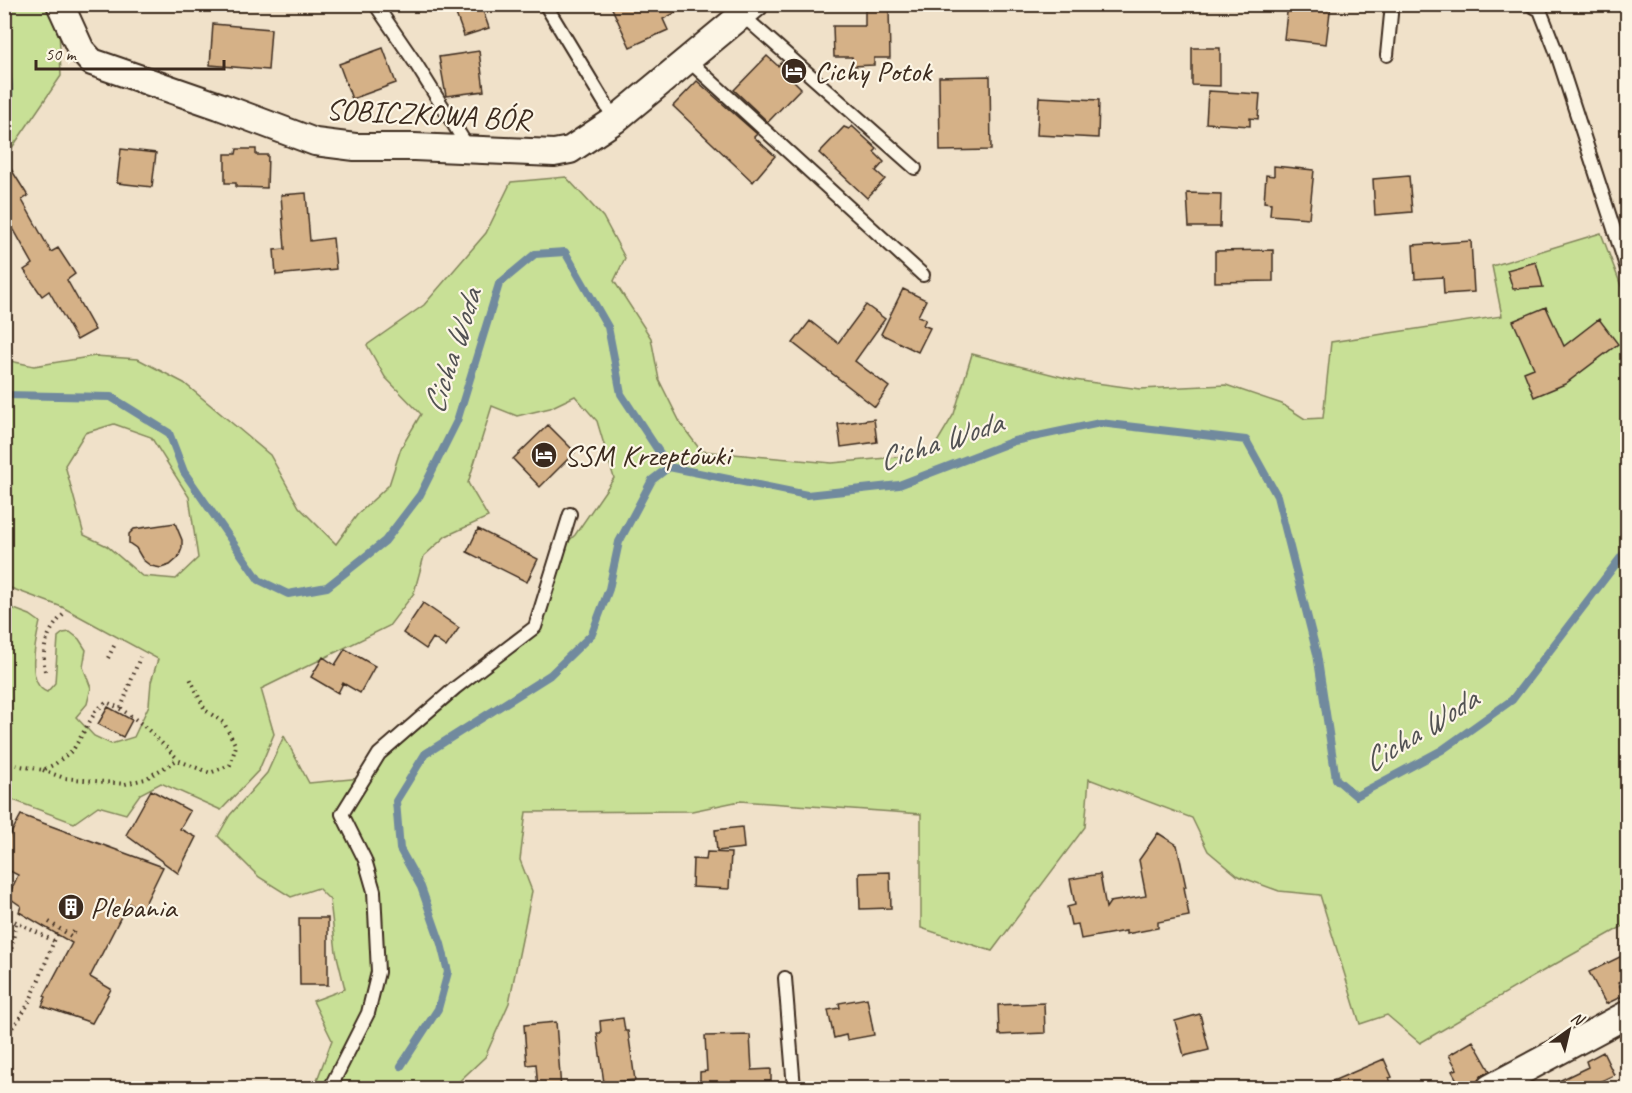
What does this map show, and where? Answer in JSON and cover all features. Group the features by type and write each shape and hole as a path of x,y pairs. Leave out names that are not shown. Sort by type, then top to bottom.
{"street":[{"name":"SOBICZKOWA BÓR","path":"60,4 81,50 92,62 315,142 355,147 554,153 570,150 615,120 749,10"},
{"path":"1490,1089 1628,1014"}],"lane":[{"path":"375,4 469,149"},
{"path":"545,4 615,120"},
{"path":"1387,55 1392,4"},
{"path":"1529,4 1540,10 1556,51 1628,272"},
{"path":"749,10 915,168"},
{"path":"688,60 923,275"},
{"path":"330,1089 368,1013 378,972 374,891 364,860 342,814 379,754 455,688 535,627 570,514"},
{"path":"785,978 794,1089"}],"path":[{"path":"45,671 43,659 45,641 52,626 63,615"},
{"path":"108,658 115,644"},
{"path":"121,708 140,657"},
{"path":"43,770 73,750 96,711 106,702 134,716 180,761 210,773 230,765 236,746 224,723 205,710 189,676"},
{"path":"4,764 43,770 64,778 125,784 145,779 177,760 180,761"},
{"path":"4,831 11,834"},
{"path":"4,916 54,941"},
{"path":"49,922 71,936 74,931"},
{"path":"4,990 16,923"},
{"path":"4,1036 10,1031 30,1000 59,930"},
{"path":"15,1082 21,1089"}],"green space":[{"path":"5,5 50,5 59,26 61,76 5,158"},
{"path":"566,177 603,217 625,258 614,281 651,338 659,380 681,424 701,451 832,463 930,454 954,414 972,354 1074,380 1140,389 1226,385 1282,404 1305,419 1323,418 1331,342 1502,316 1492,266 1601,233 1628,304 1627,924 1420,1043 1387,1015 1360,1024 1320,895 1279,891 1238,876 1208,851 1192,818 1089,779 1085,827 992,951 921,928 921,814 740,801 692,811 526,812 520,860 532,891 509,1003 485,1057 452,1088 314,1088 332,1040 313,1001 345,989 336,952 330,900 318,888 291,897 259,877 218,836 230,815 267,773 284,736 309,783 362,778 499,660 537,616 555,554 575,535 614,478 597,421 575,396 550,408 517,416 492,406 468,483 488,517 446,536 424,556 414,593 389,626 261,689 274,734 259,770 221,810 161,783 140,794 126,814 98,806 74,823 5,797 4,605 30,615 40,622 34,671 40,687 47,692 55,683 58,637 70,632 79,639 86,650 83,667 91,688 87,704 76,717 94,736 111,744 134,737 149,705 151,682 158,659 62,607 5,586 5,360 34,366 95,356 138,359 184,383 270,455 299,507 336,544 357,515 389,485 401,448 421,414 385,377 367,345 424,305 486,233 511,182","holes":["114,424 151,437 189,497 198,558 176,579 142,576 107,546 84,535 65,465 85,433"]}],"building":[{"path":"610,4 692,4 663,19 668,30 630,47"},
{"path":"1288,4 1331,4 1326,44 1284,39"},
{"path":"481,5 489,28 464,36 456,14"},
{"path":"865,8 889,8 890,58 874,58 874,65 852,66 852,57 834,57 833,26 865,26"},
{"path":"213,24 271,29 268,70 210,65"},
{"path":"383,48 396,83 352,99 339,64"},
{"path":"1192,48 1220,48 1220,86 1192,85"},
{"path":"479,51 484,91 446,96 439,57"},
{"path":"767,56 778,66 781,62 796,76 793,80 801,88 768,122 734,90"},
{"path":"990,76 991,150 940,151 939,77"},
{"path":"697,81 757,134 754,137 775,156 753,182 673,106"},
{"path":"1208,91 1260,94 1258,119 1250,118 1250,126 1206,123"},
{"path":"1039,97 1099,100 1098,138 1037,135"},
{"path":"852,126 877,149 874,152 884,162 876,171 885,179 867,198 819,153 844,127 849,129"},
{"path":"121,149 156,153 152,187 117,183"},
{"path":"237,149 256,149 256,155 268,155 267,188 236,187 236,183 225,183 225,154 236,154"},
{"path":"4,158 28,196 22,200 51,252 58,248 75,274 67,280 95,330 77,340 49,291 42,296 24,270 33,264 4,212"},
{"path":"1274,166 1314,170 1309,218 1270,215 1271,203 1264,202 1266,175 1274,176"},
{"path":"1409,176 1412,212 1375,215 1373,179"},
{"path":"306,193 310,241 333,238 336,269 276,275 274,250 285,249 281,195"},
{"path":"1187,193 1221,194 1220,227 1189,227"},
{"path":"1471,241 1474,292 1444,294 1443,277 1415,279 1413,245"},
{"path":"1273,250 1273,281 1215,282 1215,251"},
{"path":"1536,262 1543,287 1513,289 1507,270"},
{"path":"903,289 926,300 918,316 926,319 923,325 930,328 918,352 881,334"},
{"path":"866,305 885,319 855,361 889,387 875,407 793,343 810,321 838,343"},
{"path":"1546,307 1564,346 1599,319 1618,344 1565,384 1534,397 1524,372 1534,368 1513,321"},
{"path":"874,419 877,442 841,447 838,424"},
{"name":"SSM Krzeptówki","path":"548,425 575,452 540,487 513,459"},
{"path":"175,523 182,540 182,548 178,558 170,565 161,568 151,566 129,543 129,534 134,529"},
{"path":"478,529 538,559 527,582 467,552"},
{"path":"423,603 459,628 446,647 433,638 426,649 403,633"},
{"path":"345,649 375,666 360,693 343,683 338,693 311,677 323,657 335,665"},
{"path":"108,707 132,720 123,737 98,724"},
{"path":"151,790 190,811 180,829 196,837 178,873 126,835"},
{"name":"Plebania","path":"21,815 163,867 142,910 128,903 90,977 111,989 92,1023 42,1006 46,997 44,996 72,943 19,912 21,906 8,897 18,875 4,868 4,846"},
{"path":"742,827 744,848 717,851 715,830"},
{"path":"1158,833 1177,845 1186,887 1184,887 1189,916 1158,922 1158,928 1081,939 1078,924 1071,925 1067,907 1075,905 1070,879 1100,874 1106,908 1110,902 1146,896 1139,860"},
{"path":"707,852 731,853 729,889 692,887 693,859 706,860"},
{"path":"890,872 891,908 860,909 859,873"},
{"path":"299,918 328,918 328,985 300,985"},
{"path":"1628,953 1628,978 1618,983 1625,995 1606,1004 1589,972"},
{"path":"867,998 874,1035 847,1040 846,1035 834,1038 828,1010 840,1008 839,1003"},
{"path":"1044,1003 1045,1033 999,1035 998,1005"},
{"path":"1200,1014 1209,1050 1184,1056 1175,1021"},
{"path":"623,1018 625,1031 628,1031 635,1080 604,1083 597,1033 601,1033 600,1021"},
{"path":"556,1022 561,1089 538,1089 536,1064 527,1065 524,1025"},
{"path":"750,1035 752,1070 771,1069 771,1089 700,1089 700,1072 707,1071 705,1036"},
{"path":"1473,1041 1490,1071 1482,1075 1477,1082 1462,1089 1452,1071 1457,1069 1449,1055"},
{"path":"1603,1052 1614,1075 1601,1081 1605,1089 1542,1089 1588,1067 1586,1061"},
{"path":"1384,1059 1392,1077 1389,1078 1394,1089 1314,1089"}],"waterway":[{"name":"Cicha Woda","path":"4,58 9,96 4,117"},
{"name":"Cicha Woda","path":"4,395 111,397 169,433 184,472 259,580 288,594 327,587 385,541 420,495 457,421 499,284 535,254 565,252 608,327 621,394 669,467 807,495 899,485 1014,441 1100,423 1246,440 1277,496 1317,654 1336,779 1356,796 1442,750 1512,700 1628,548"},
{"path":"401,1066 438,1009 448,972 441,944 421,887 400,849 396,801 425,754 550,675 592,634 609,589 619,542 652,480 669,467"}],"place":[{"name":"Cichy Potok","path":"794,71"},
{"name":"SSM Krzeptówki","path":"544,455"},
{"name":"Plebania","path":"71,907"}]}
